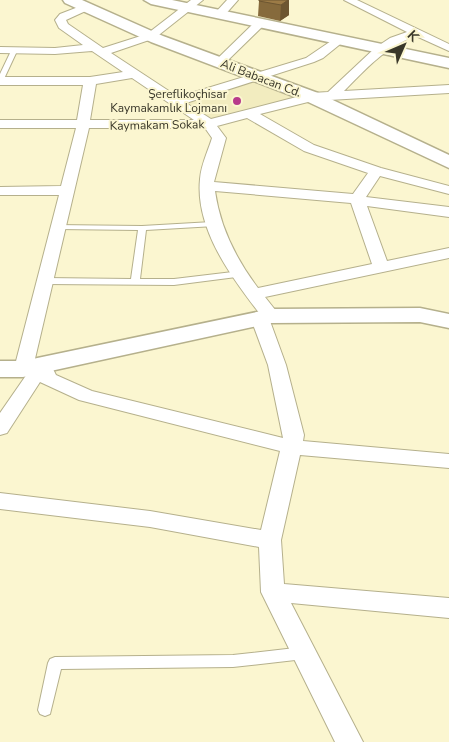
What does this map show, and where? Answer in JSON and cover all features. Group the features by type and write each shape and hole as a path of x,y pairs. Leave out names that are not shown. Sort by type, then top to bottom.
{"street":[{"name":"Ali Babacan Cd.","path":"70,0 151,36 312,97 449,162"},
{"path":"151,0 194,4 219,15 379,50 449,62"},
{"path":"219,15 233,0"},
{"path":"349,0 414,33 449,48"},
{"path":"0,50 98,50 151,36 194,4"},
{"path":"86,7 64,16 60,20 63,26 209,124 219,138 207,186 212,224 266,318 294,435 270,540 273,592 349,742"},
{"path":"220,62 259,24"},
{"path":"332,95 379,50 394,40 414,33"},
{"path":"176,102 260,77 319,56 338,41"},
{"path":"0,81 90,81 133,74"},
{"path":"0,428 22,368 45,281 83,126 90,81"},
{"path":"332,95 449,89"},
{"name":"Kaymakam Sokak","path":"0,124 83,126 209,124 312,97 332,95"},
{"path":"250,114 309,148 376,171 449,190"},
{"path":"357,198 376,171"},
{"path":"207,186 357,198 386,205 449,212"},
{"path":"0,191 67,190"},
{"path":"357,198 381,266"},
{"path":"253,294 449,253"},
{"path":"22,368 266,318 420,315 449,321"},
{"path":"22,368 86,396 291,447 449,461"},
{"path":"0,501 150,519 270,540"},
{"path":"273,592 449,608"}],"lane":[{"path":"0,81 14,51"},
{"path":"58,227 142,228 212,224"},
{"path":"135,281 142,228"},
{"path":"45,281 193,281 241,274"},
{"path":"45,710 55,663 233,662 304,653"}],"shaded area":[{"name":"Şereflikoçhisar Kaymakamlık Lojmanı","path":"260,80 301,96 209,121 182,103"}],"building":[{"path":"259,0 288,0 281,5"}],"place":[{"name":"Şereflikoçhisar Kaymakamlık Lojmanı","path":"237,101"}]}
